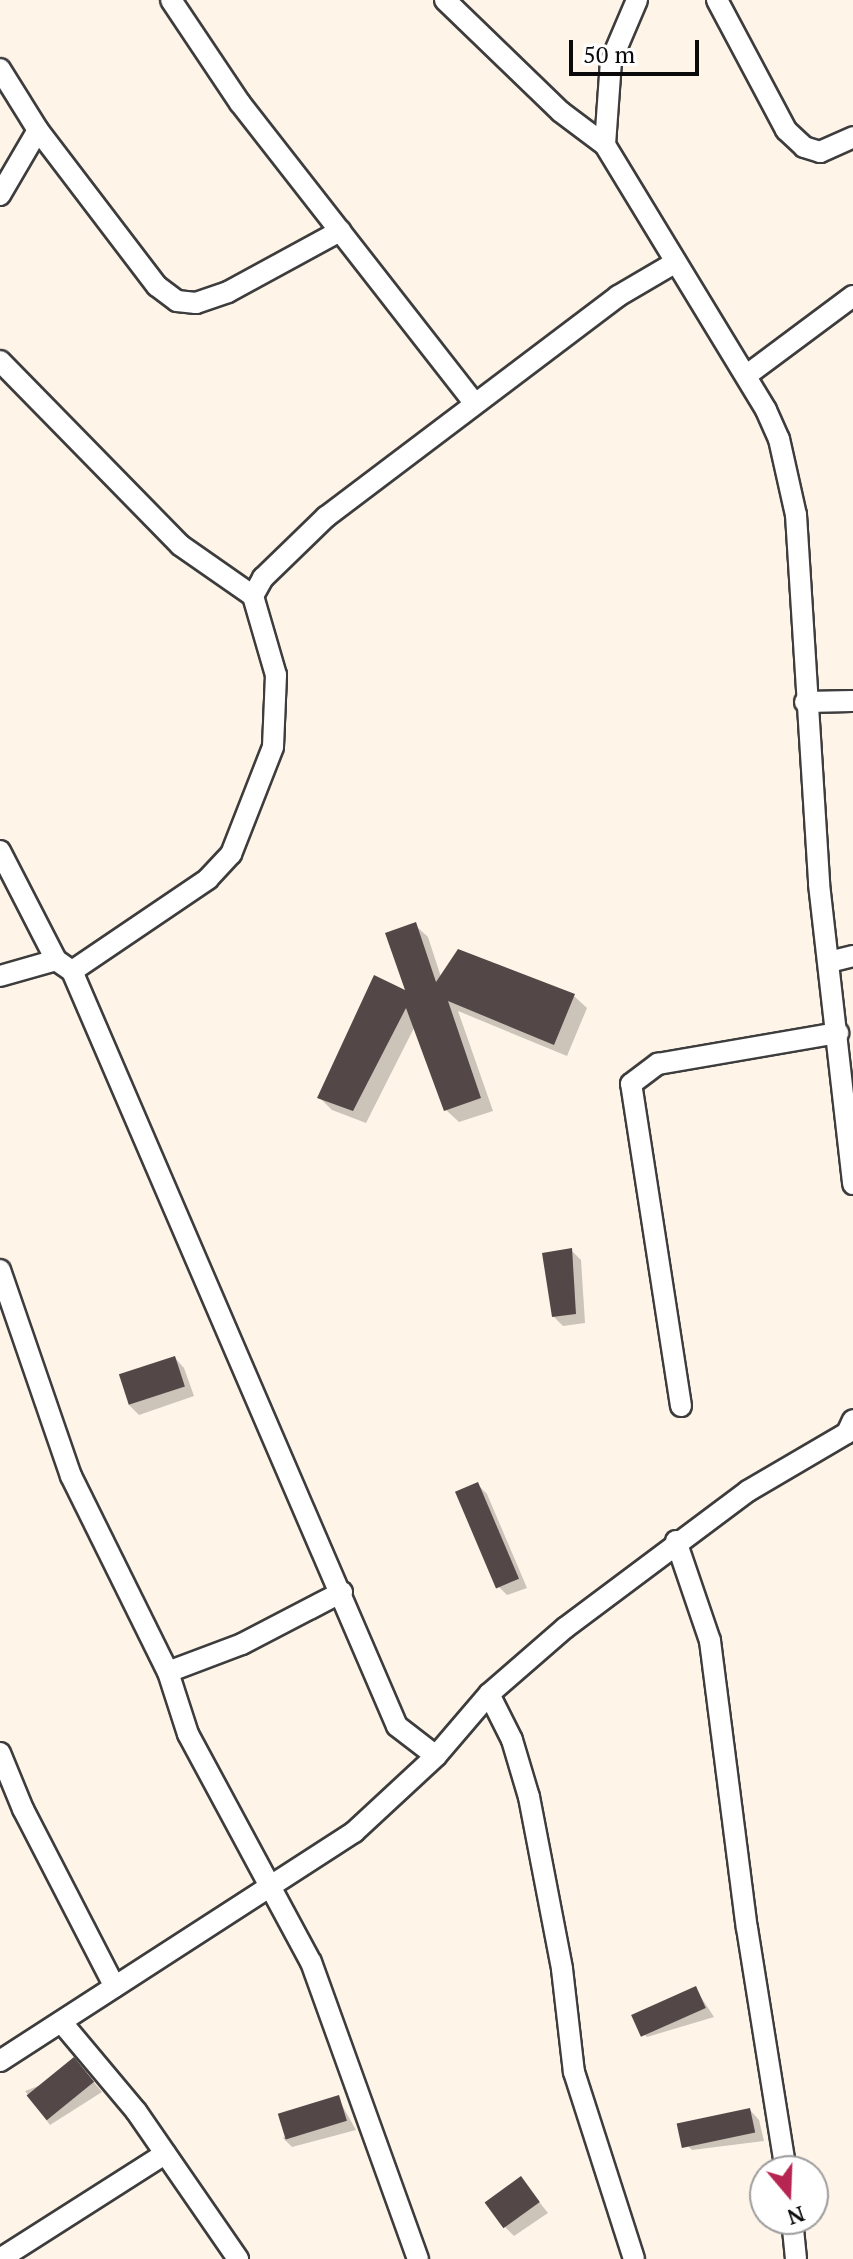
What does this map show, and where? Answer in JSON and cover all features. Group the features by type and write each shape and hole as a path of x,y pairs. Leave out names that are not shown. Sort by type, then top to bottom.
{"street":[{"path":"171,0 240,103 474,403"},
{"path":"445,0 561,112 605,145 747,375 779,439 796,515 805,702 853,1184"},
{"path":"605,145 611,61 637,0"},
{"path":"717,0 786,130 804,147 820,152 853,137"},
{"path":"0,69 38,130 157,286 177,301 196,303 228,292 340,231"},
{"path":"0,195 38,130"},
{"path":"253,596 263,578 326,517 618,296 676,262"},
{"path":"747,375 853,296"},
{"path":"0,361 180,545 253,596 276,675 278,711 256,800 231,854 208,879 64,965 0,976"},
{"path":"805,702 853,701"},
{"path":"0,851 64,965 342,1592 397,1726 436,1756"},
{"path":"829,962 853,956"},
{"path":"681,1406 631,1084 658,1064 838,1033"},
{"path":"0,1270 71,1476 168,1672 188,1734 268,1888 311,1962 418,2259"},
{"path":"0,2061 63,2024 354,1832 436,1756 489,1694 676,1541 851,1429"},
{"path":"676,1541 710,1641 747,1928 783,2155"},
{"path":"168,1672 242,1644 342,1592"},
{"path":"489,1694 512,1740 529,1797 562,1969 574,2072 634,2259"},
{"path":"0,1753 23,1809 115,1987"},
{"path":"63,2024 165,2154 238,2259"},
{"path":"0,2259 165,2154"},
{"path":"794,2235 796,2259"}],"building":[{"path":"416,922 436,982 458,949 575,994 554,1045 448,1001 481,1098 444,1111 406,1008 353,1111 317,1098 374,975 405,990 385,933"},
{"path":"572,1248 576,1314 552,1317 542,1253"},
{"path":"175,1356 185,1386 129,1405 119,1374"},
{"path":"478,1482 519,1579 496,1588 455,1492"},
{"path":"696,1986 706,2008 641,2037 631,2015"},
{"path":"74,2057 94,2082 47,2120 27,2095"},
{"path":"339,2095 347,2121 286,2140 278,2114"},
{"path":"750,2108 755,2132 682,2148 677,2124"},
{"path":"521,2176 540,2202 503,2228 485,2202"}]}
